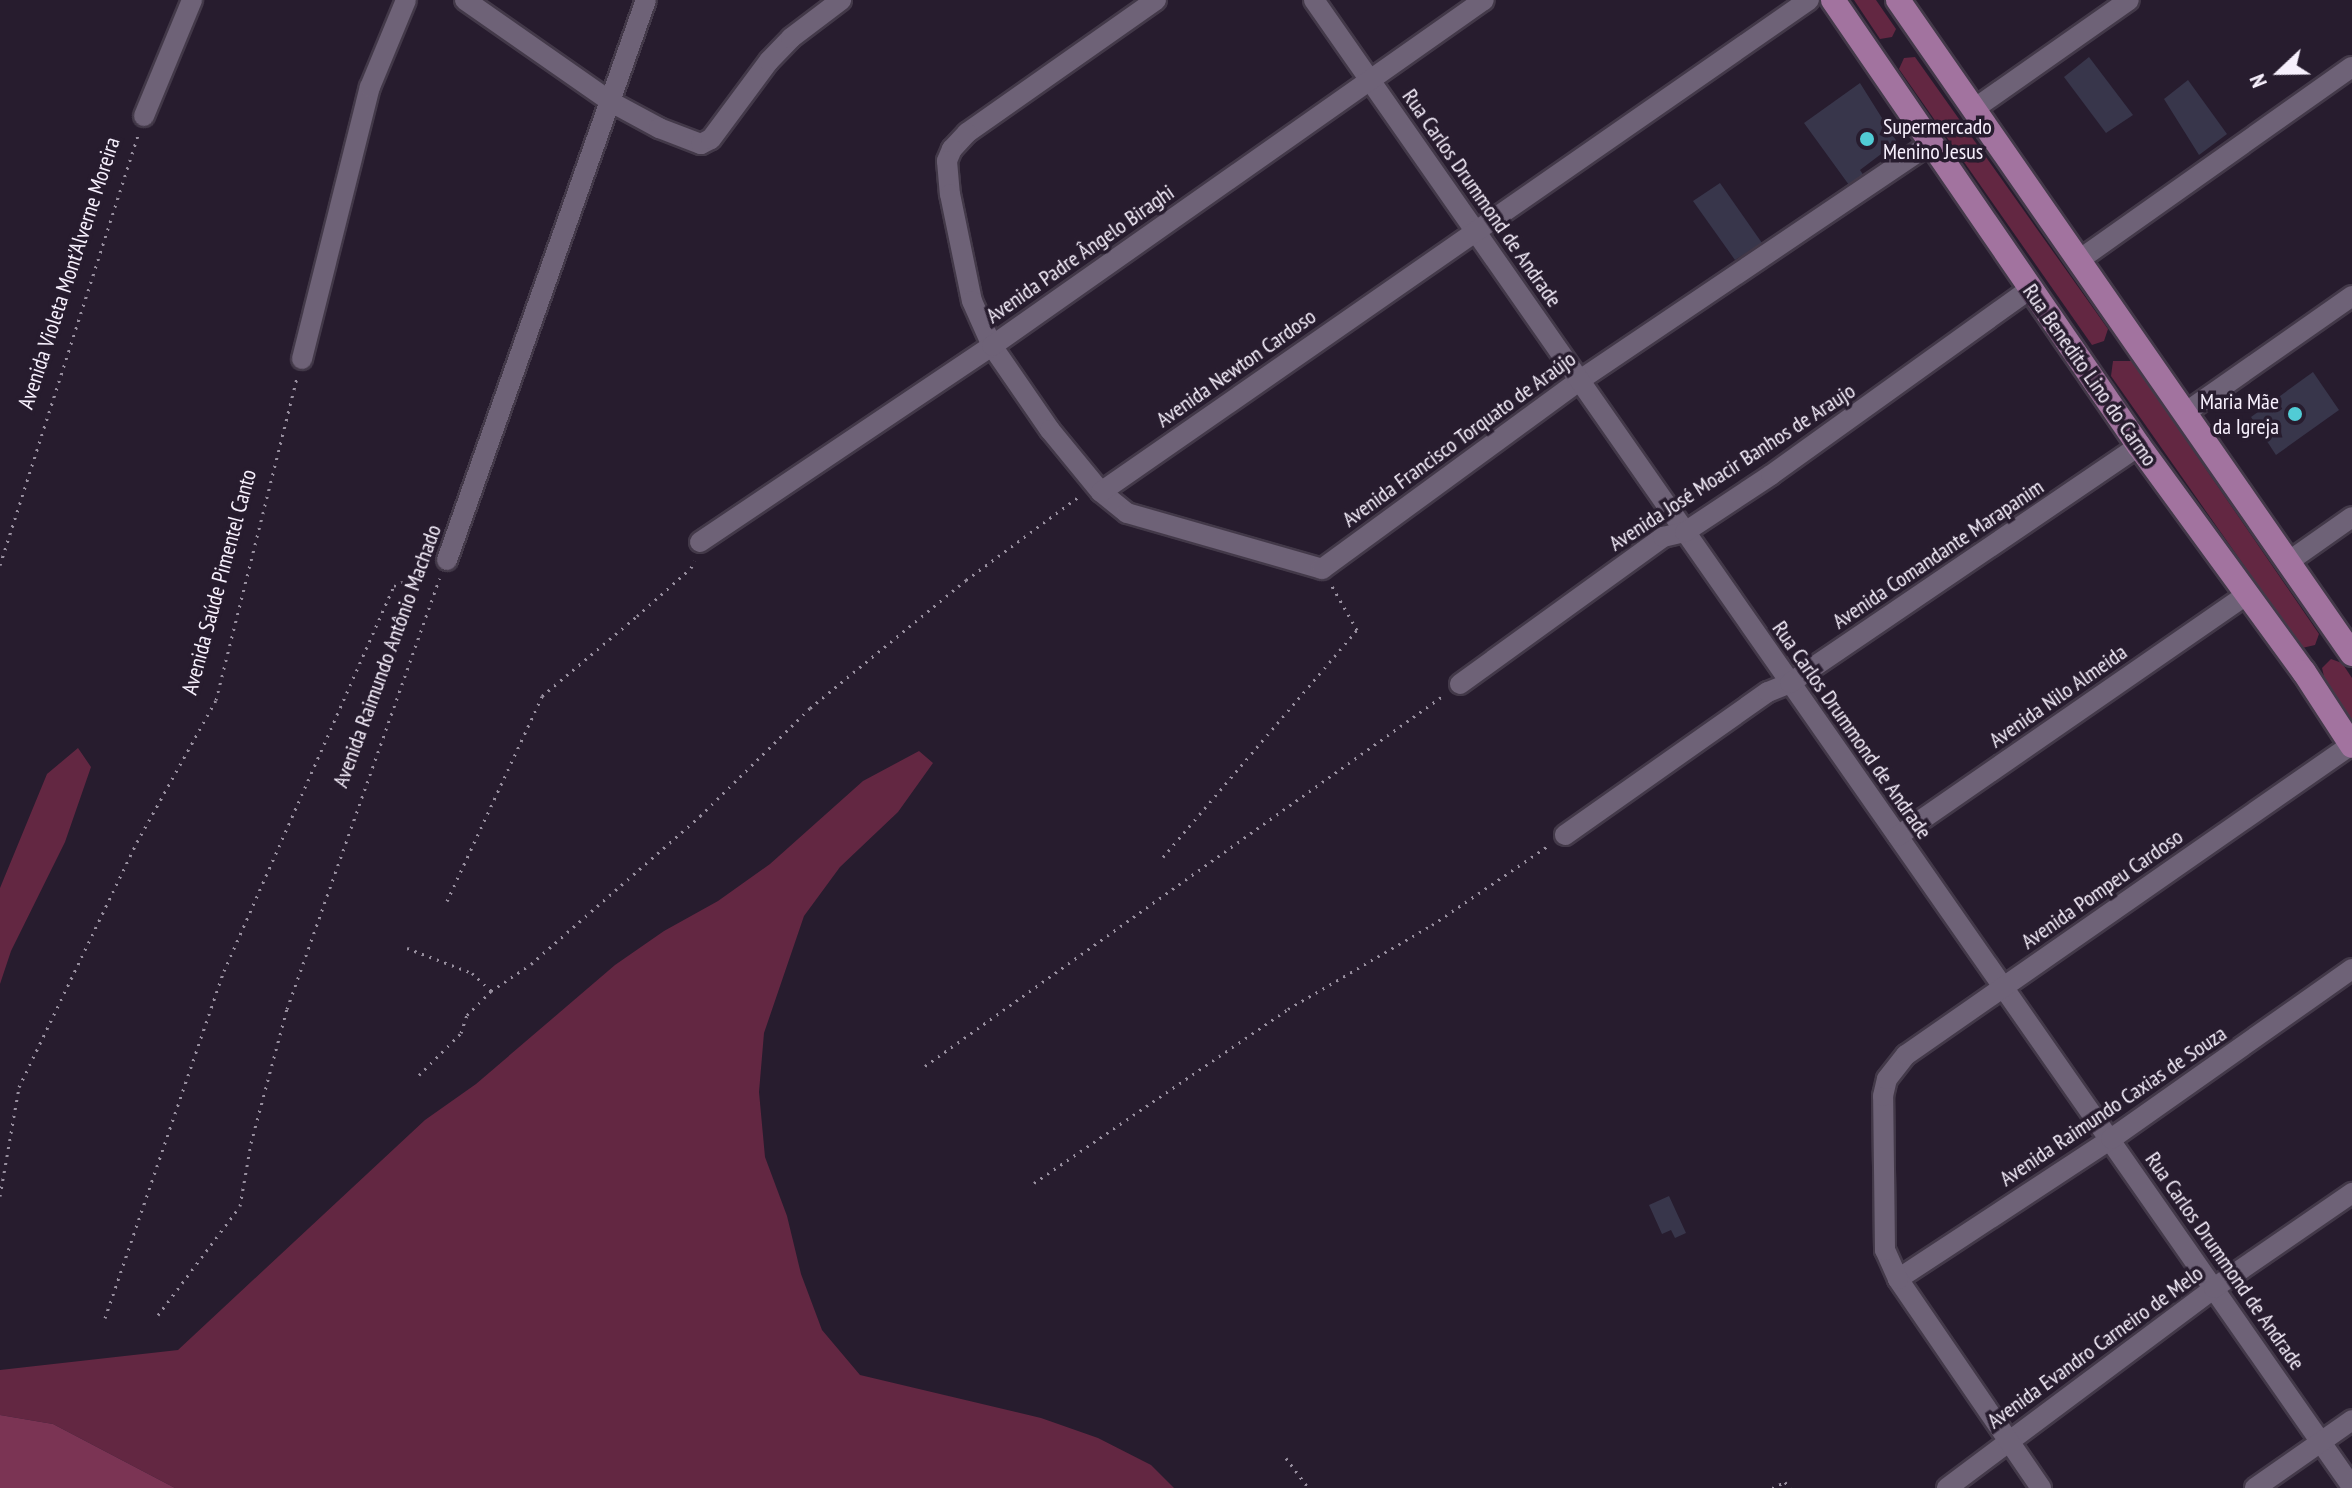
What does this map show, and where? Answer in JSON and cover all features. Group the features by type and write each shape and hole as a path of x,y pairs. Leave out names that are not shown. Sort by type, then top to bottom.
{"main road":[{"name":"Rua Benedito Lino do Carmo","path":"1833,0 2139,446 2304,672 2352,746"},
{"path":"1898,0 2352,654"}],"street":[{"name":"Avenida Violeta Mont'Alverne Moreira","path":"144,116 192,0"},
{"path":"302,359 370,87 406,0"},
{"path":"465,0 611,102 659,128 706,143 769,61 791,38 841,0"},
{"name":"Avenida Raimundo Antônio Machado","path":"447,560 646,0"},
{"path":"1156,0 967,133 952,149 947,161 950,194 972,301 992,346 1077,465 1101,492 1127,513 1322,569"},
{"name":"Rua Carlos Drummond de Andrade","path":"1314,0 2352,1487"},
{"name":"Avenida Padre Ângelo Biraghi","path":"700,542 992,346 1484,0"},
{"name":"Avenida Newton Cardoso","path":"1101,492 1809,0"},
{"path":"1974,109 2129,0"},
{"path":"2079,260 2352,67"},
{"name":"Avenida Francisco Torquato de Araújo","path":"1322,569 1580,380 1932,143"},
{"name":"Avenida José Moacir Banhos de Araujo","path":"1460,684 1663,537 1685,532 1852,418 2031,288"},
{"path":"2185,413 2352,296"},
{"name":"Avenida Comandante Marapanim","path":"1565,835 1758,699 1790,683 2139,446"},
{"path":"2288,562 2352,517"},
{"name":"Avenida Nilo Almeida","path":"1898,836 2246,595"},
{"name":"Avenida Pompeu Cardoso","path":"1898,1279 1885,1250 1883,1233 1883,1096 1887,1079 1906,1055 2352,746"},
{"name":"Avenida Raimundo Caxias de Souza","path":"1898,1279 2111,1139 2352,969"},
{"name":"Avenida Evandro Carneiro de Melo","path":"1947,1488 2214,1288 2352,1193"},
{"path":"1898,1279 2041,1488"},
{"path":"2255,1488 2352,1420"}],"path":[{"name":"Avenida Violeta Mont'Alverne Moreira","path":"0,565 144,116"},
{"name":"Avenida Saúde Pimentel Canto","path":"0,1196 19,1087 137,842 216,700 302,359"},
{"path":"419,1075 461,1033 467,1015 491,991 531,964 714,801 810,708 966,580 1078,496 1101,492"},
{"path":"447,901 542,696 691,568 700,542"},
{"name":"Avenida Raimundo Antônio Machado","path":"158,1315 240,1206 251,1143 287,1009 447,560"},
{"path":"105,1318 224,971 394,586 447,560"},
{"path":"1163,857 1357,630 1322,569"},
{"path":"925,1066 1460,684"},
{"path":"1034,1183 1288,1009 1432,925 1565,835"},
{"path":"407,948 472,973 491,991"},
{"path":"1286,1458 1309,1488"},
{"path":"1772,1488 1785,1482 1790,1488"}],"shaded area":[{"path":"1854,0 1876,0 1896,29 1892,37 1880,39"},
{"path":"1915,57 2108,329 2104,341 2092,345 1899,69 1904,58"},
{"path":"2113,361 2132,361 2319,634 2315,645 2302,648 2111,376"},
{"path":"2331,659 2342,663 2352,678 2352,722 2326,685 2322,668"},
{"path":"78,748 91,767 65,842 11,951 0,984 0,888 47,774"},
{"path":"919,751 933,763 898,812 840,867 804,916 764,1033 759,1092 765,1157 787,1216 801,1274 822,1330 860,1375 1041,1418 1098,1438 1151,1465 1174,1488 175,1488 53,1424 0,1415 0,1370 178,1350 425,1120 476,1084 615,965 664,931 718,901 770,864 863,781"},
{"path":"0,1415 53,1424 175,1488 0,1488"}],"building":[{"path":"2089,57 2133,115 2106,133 2064,77"},
{"path":"2188,80 2227,134 2199,155 2164,99"},
{"path":"1860,83 1897,142 1860,170 1864,176 1849,185 1804,123"},
{"path":"1720,183 1762,243 1735,260 1693,201"},
{"name":"Maria Mãe da Igreja","path":"2313,372 2339,410 2276,455 2251,417"},
{"path":"1669,1196 1686,1233 1675,1238 1671,1230 1662,1234 1649,1205"}],"place":[{"name":"Supermercado Menino Jesus","path":"1867,139"},
{"name":"Maria Mãe da Igreja","path":"2295,414"}]}
